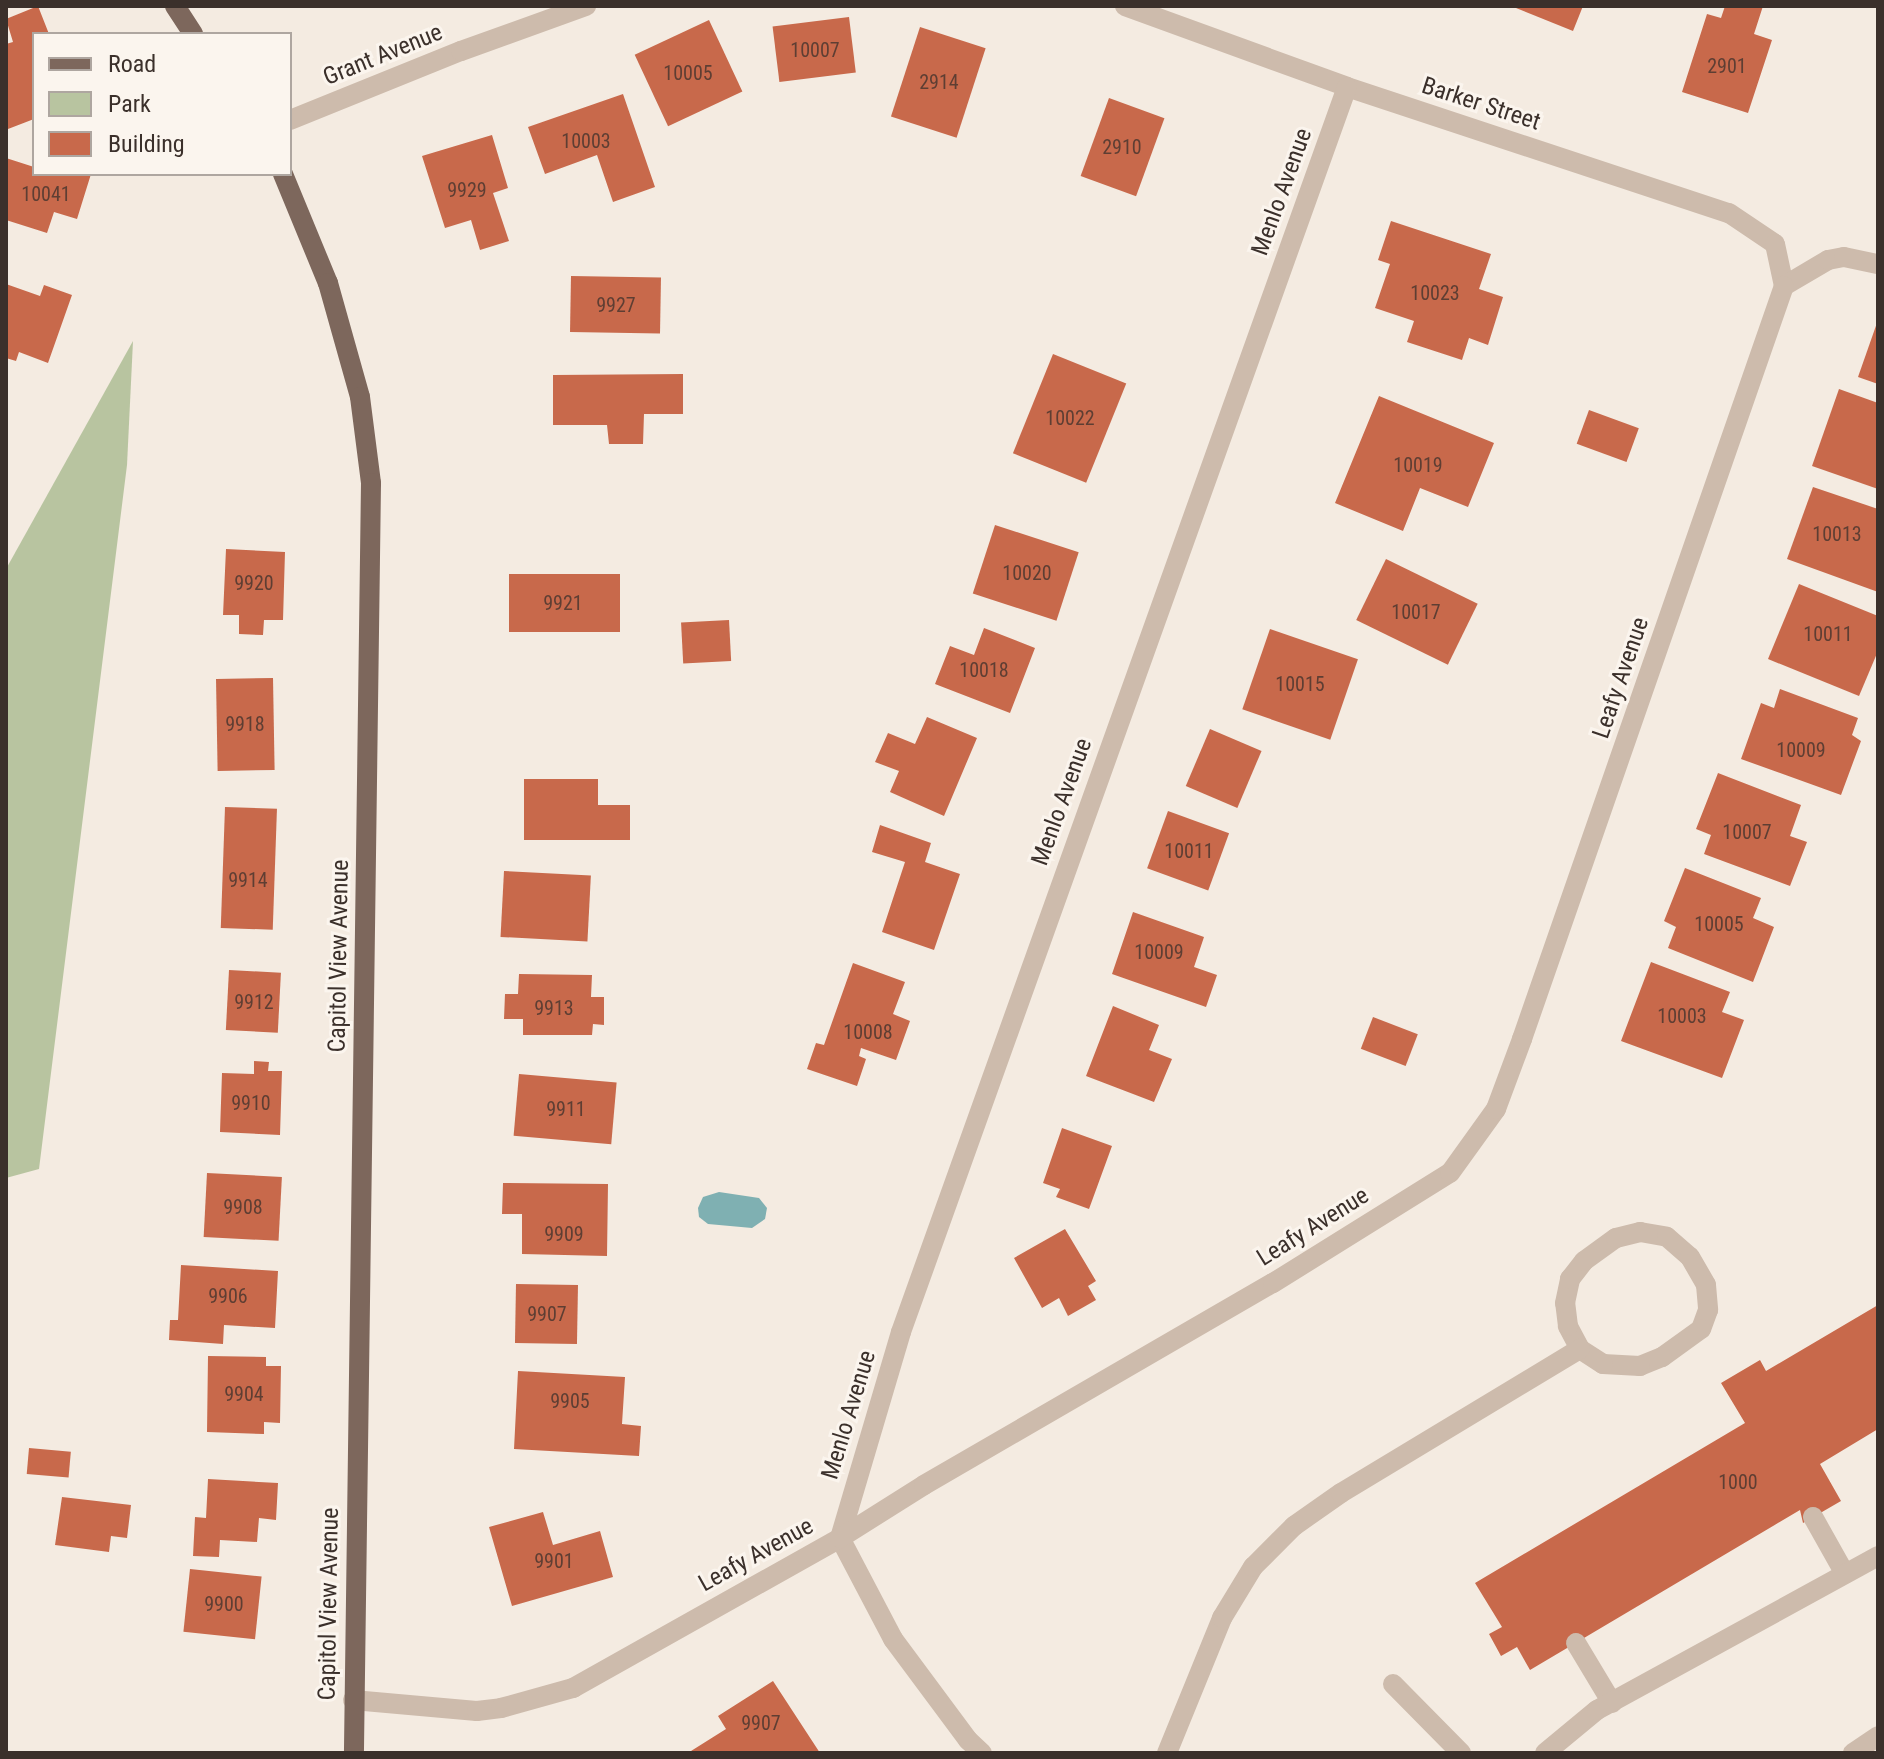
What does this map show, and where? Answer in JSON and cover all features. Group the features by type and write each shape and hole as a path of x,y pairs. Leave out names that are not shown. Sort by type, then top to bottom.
{"main road":[{"path":"175,6 192,32"},
{"name":"Capitol View Avenue","path":"284,176 328,283 360,397 371,483 354,1753"}],"street":[{"name":"Grant Avenue","path":"292,119 586,6"},
{"name":"Barker Street","path":"1125,6 1347,87 1729,213 1775,244 1784,286"},
{"name":"Menlo Avenue","path":"840,1538 901,1332 1347,87"},
{"path":"1784,286 1828,260 1844,257 1878,264"},
{"name":"Leafy Avenue","path":"353,1700 477,1711 501,1708 573,1688 840,1538 924,1485 1273,1283 1450,1173 1496,1109 1784,286"},
{"path":"1640,1232 1667,1237 1690,1257 1706,1285 1708,1310 1701,1329 1662,1357 1640,1366 1603,1364 1580,1349 1568,1326 1565,1303 1570,1279 1584,1261 1616,1238 1640,1232"},
{"path":"1167,1753 1222,1618 1253,1567 1294,1526 1341,1493 1580,1349"},
{"path":"1813,1517 1845,1574"},
{"path":"840,1538 893,1639 968,1740 982,1753"},
{"path":"1545,1753 1597,1710 1878,1556"},
{"path":"1576,1643 1612,1703"},
{"path":"1393,1684 1461,1753"},
{"path":"1853,1753 1878,1736"}],"green space":[{"path":"133,341 127,465 39,1169 6,1178 6,569"}],"water":[{"path":"719,1192 759,1198 767,1208 765,1219 752,1228 708,1224 699,1217 698,1208 703,1197"}],"building":[{"path":"38,6 48,32 32,32 32,120 8,129 6,44 13,42 6,19"},
{"path":"1511,6 1583,6 1573,31"},
{"path":"1725,6 1763,6 1754,34 1772,40 1748,113 1682,92 1707,14 1721,18"},
{"path":"849,17 856,73 779,82 773,26"},
{"path":"709,20 742,92 668,126 635,55"},
{"path":"920,27 986,48 957,138 891,116"},
{"path":"623,94 655,187 613,202 597,155 545,174 528,127"},
{"path":"1109,98 1164,118 1136,196 1081,176"},
{"path":"492,135 508,188 493,193 509,241 480,250 471,220 445,228 422,156"},
{"path":"6,158 32,166 32,176 90,176 77,219 54,212 47,233 6,220"},
{"path":"1391,221 1491,254 1479,289 1503,297 1488,345 1469,338 1462,360 1407,342 1414,321 1375,308 1390,264 1378,260"},
{"path":"571,276 661,278 660,334 570,332"},
{"path":"6,284 40,296 44,285 72,295 48,363 19,352 16,361 6,358"},
{"path":"1878,320 1878,384 1858,377"},
{"path":"1053,354 1126,384 1086,483 1013,453"},
{"path":"683,374 683,414 644,414 643,444 609,444 607,425 553,425 553,375"},
{"path":"1839,389 1878,403 1878,489 1812,466"},
{"path":"1379,396 1494,443 1468,507 1420,488 1403,531 1335,503"},
{"path":"1589,410 1639,428 1626,462 1577,444"},
{"path":"1813,487 1878,509 1878,592 1787,559"},
{"path":"995,525 1079,552 1056,621 973,593"},
{"path":"226,549 285,552 283,620 264,620 263,635 239,634 239,615 223,615"},
{"path":"1386,559 1478,604 1448,665 1356,620"},
{"path":"509,574 620,574 620,632 509,632"},
{"path":"1799,584 1878,616 1878,651 1859,696 1768,659"},
{"path":"729,620 731,661 683,663 681,623"},
{"path":"984,628 1035,648 1010,713 935,684 950,646 974,655"},
{"path":"1270,629 1358,659 1330,740 1242,709"},
{"path":"273,678 275,770 218,771 216,679"},
{"path":"1780,689 1858,718 1852,735 1861,741 1841,795 1741,759 1761,703 1774,708"},
{"path":"927,717 977,738 944,816 890,792 899,771 875,762 888,733 915,744"},
{"path":"1210,729 1262,751 1237,808 1186,786"},
{"path":"1718,773 1801,805 1790,836 1807,842 1790,886 1704,854 1711,835 1696,829"},
{"path":"524,779 598,779 598,805 630,805 630,840 524,840"},
{"path":"225,807 277,809 273,930 221,928"},
{"path":"1168,811 1229,833 1208,891 1147,868"},
{"path":"880,825 931,843 925,862 960,874 934,950 882,932 905,862 872,852"},
{"path":"1685,868 1761,898 1753,918 1774,927 1753,982 1668,948 1676,927 1664,921"},
{"path":"504,871 591,876 587,941 501,937"},
{"path":"1133,912 1204,937 1194,967 1217,975 1206,1007 1112,974"},
{"path":"1651,962 1730,992 1722,1012 1744,1020 1722,1078 1621,1041"},
{"path":"853,963 905,982 893,1014 910,1021 896,1060 861,1048 859,1056 866,1059 857,1086 807,1069 816,1043 824,1045"},
{"path":"229,970 281,973 278,1033 226,1030"},
{"path":"519,974 592,975 591,997 604,997 604,1025 593,1024 592,1035 523,1035 523,1019 504,1019 505,994 518,994"},
{"path":"1113,1006 1159,1025 1149,1050 1172,1059 1154,1102 1086,1076"},
{"path":"1373,1017 1418,1034 1406,1066 1361,1049"},
{"path":"254,1061 269,1062 268,1071 282,1071 280,1135 220,1132 222,1073 254,1074"},
{"path":"519,1074 617,1083 611,1144 514,1136"},
{"path":"1062,1128 1112,1146 1089,1209 1056,1197 1060,1189 1043,1183"},
{"path":"207,1173 282,1177 279,1241 204,1237"},
{"path":"503,1183 608,1184 607,1256 522,1254 522,1214 502,1214"},
{"path":"1065,1229 1096,1281 1088,1286 1096,1300 1068,1316 1059,1298 1042,1308 1014,1258"},
{"path":"181,1265 278,1271 275,1328 224,1325 223,1344 169,1340 170,1320 178,1320"},
{"path":"516,1284 578,1285 577,1344 515,1343"},
{"path":"1878,1305 1878,1429 1820,1464 1841,1501 1803,1523 1800,1510 1530,1670 1517,1647 1501,1656 1489,1634 1502,1627 1475,1583 1745,1423 1721,1383 1760,1360 1766,1371"},
{"path":"208,1356 266,1357 266,1366 281,1366 280,1423 264,1422 264,1434 207,1432"},
{"path":"518,1371 625,1377 622,1424 641,1426 639,1456 514,1449"},
{"path":"29,1448 71,1452 69,1478 27,1474"},
{"path":"208,1479 278,1483 276,1520 259,1518 257,1542 220,1540 219,1557 193,1556 195,1517 206,1518"},
{"path":"62,1497 131,1505 127,1538 111,1536 109,1552 55,1545"},
{"path":"543,1512 553,1545 600,1531 613,1577 512,1606 489,1527"},
{"path":"190,1569 262,1577 255,1639 183,1632"},
{"path":"773,1681 820,1753 692,1753 726,1729 718,1716"}]}
